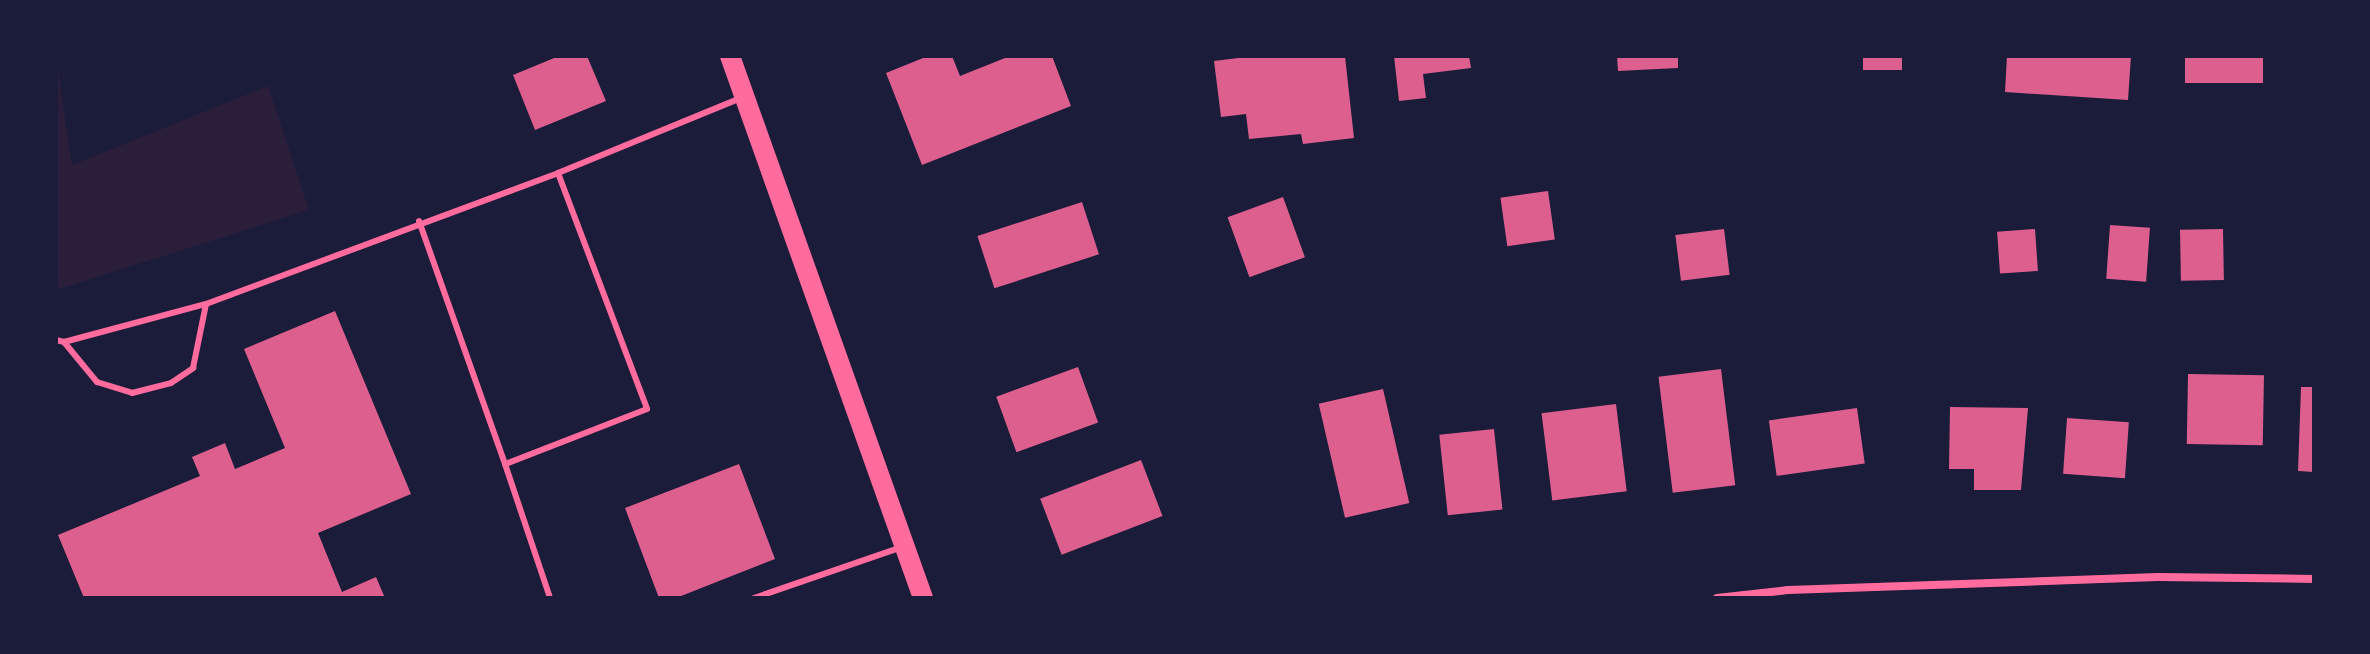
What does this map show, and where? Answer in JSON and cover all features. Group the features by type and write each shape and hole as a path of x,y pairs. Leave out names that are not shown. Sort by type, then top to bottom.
{"main road":[{"path":"730,56 923,598"}],"street":[{"path":"1717,598 1788,590 2158,577 2314,579"}],"lane":[{"path":"56,340 64,342 206,304 419,221 558,173 744,96"},
{"path":"505,464 647,409 558,173"},
{"path":"419,221 550,598"},
{"path":"64,342 97,382 132,393 171,383 193,368 206,304"},
{"path":"754,598 904,546"}],"shaded area":[{"path":"56,56 72,165 268,86 309,210 56,290"}],"building":[{"path":"559,56 587,56 606,101 535,130 513,75"},
{"path":"928,56 952,56 960,76 1010,56 1052,56 1071,106 922,165 886,73"},
{"path":"1254,56 1345,56 1354,138 1303,144 1301,134 1249,139 1246,114 1221,117 1214,61"},
{"path":"1394,56 1469,56 1471,68 1423,74 1426,98 1399,101"},
{"path":"1617,56 1678,56 1678,68 1618,71"},
{"path":"1863,56 1902,56 1902,70 1863,70"},
{"path":"2007,56 2131,56 2128,100 2005,92"},
{"path":"2185,56 2263,56 2263,83 2185,83"},
{"path":"1548,191 1555,240 1507,246 1500,198"},
{"path":"1283,197 1305,257 1249,277 1228,217"},
{"path":"1082,202 1099,254 994,288 977,236"},
{"path":"2110,225 2150,228 2146,282 2106,279"},
{"path":"1724,229 1730,275 1681,281 1675,235"},
{"path":"2035,229 2038,271 2000,274 1997,232"},
{"path":"2223,229 2224,280 2181,281 2180,230"},
{"path":"335,311 411,494 318,533 342,592 376,577 385,598 84,598 58,535 200,476 192,457 225,443 235,469 285,448 244,349"},
{"path":"1078,367 1098,422 1016,452 996,397"},
{"path":"1721,369 1735,485 1673,493 1658,377"},
{"path":"2188,374 2264,375 2263,445 2187,444"},
{"path":"2301,387 2314,387 2314,472 2298,471"},
{"path":"1383,389 1409,503 1345,518 1319,404"},
{"path":"1616,404 1627,491 1552,500 1542,413"},
{"path":"1950,407 2028,408 2021,490 1974,490 1974,469 1949,469"},
{"path":"1857,408 1865,463 1777,476 1769,420"},
{"path":"2067,418 2129,422 2125,478 2063,474"},
{"path":"1494,429 1502,510 1448,515 1439,435"},
{"path":"1141,460 1163,516 1062,555 1040,499"},
{"path":"739,464 775,559 676,598 659,598 625,508"}]}
